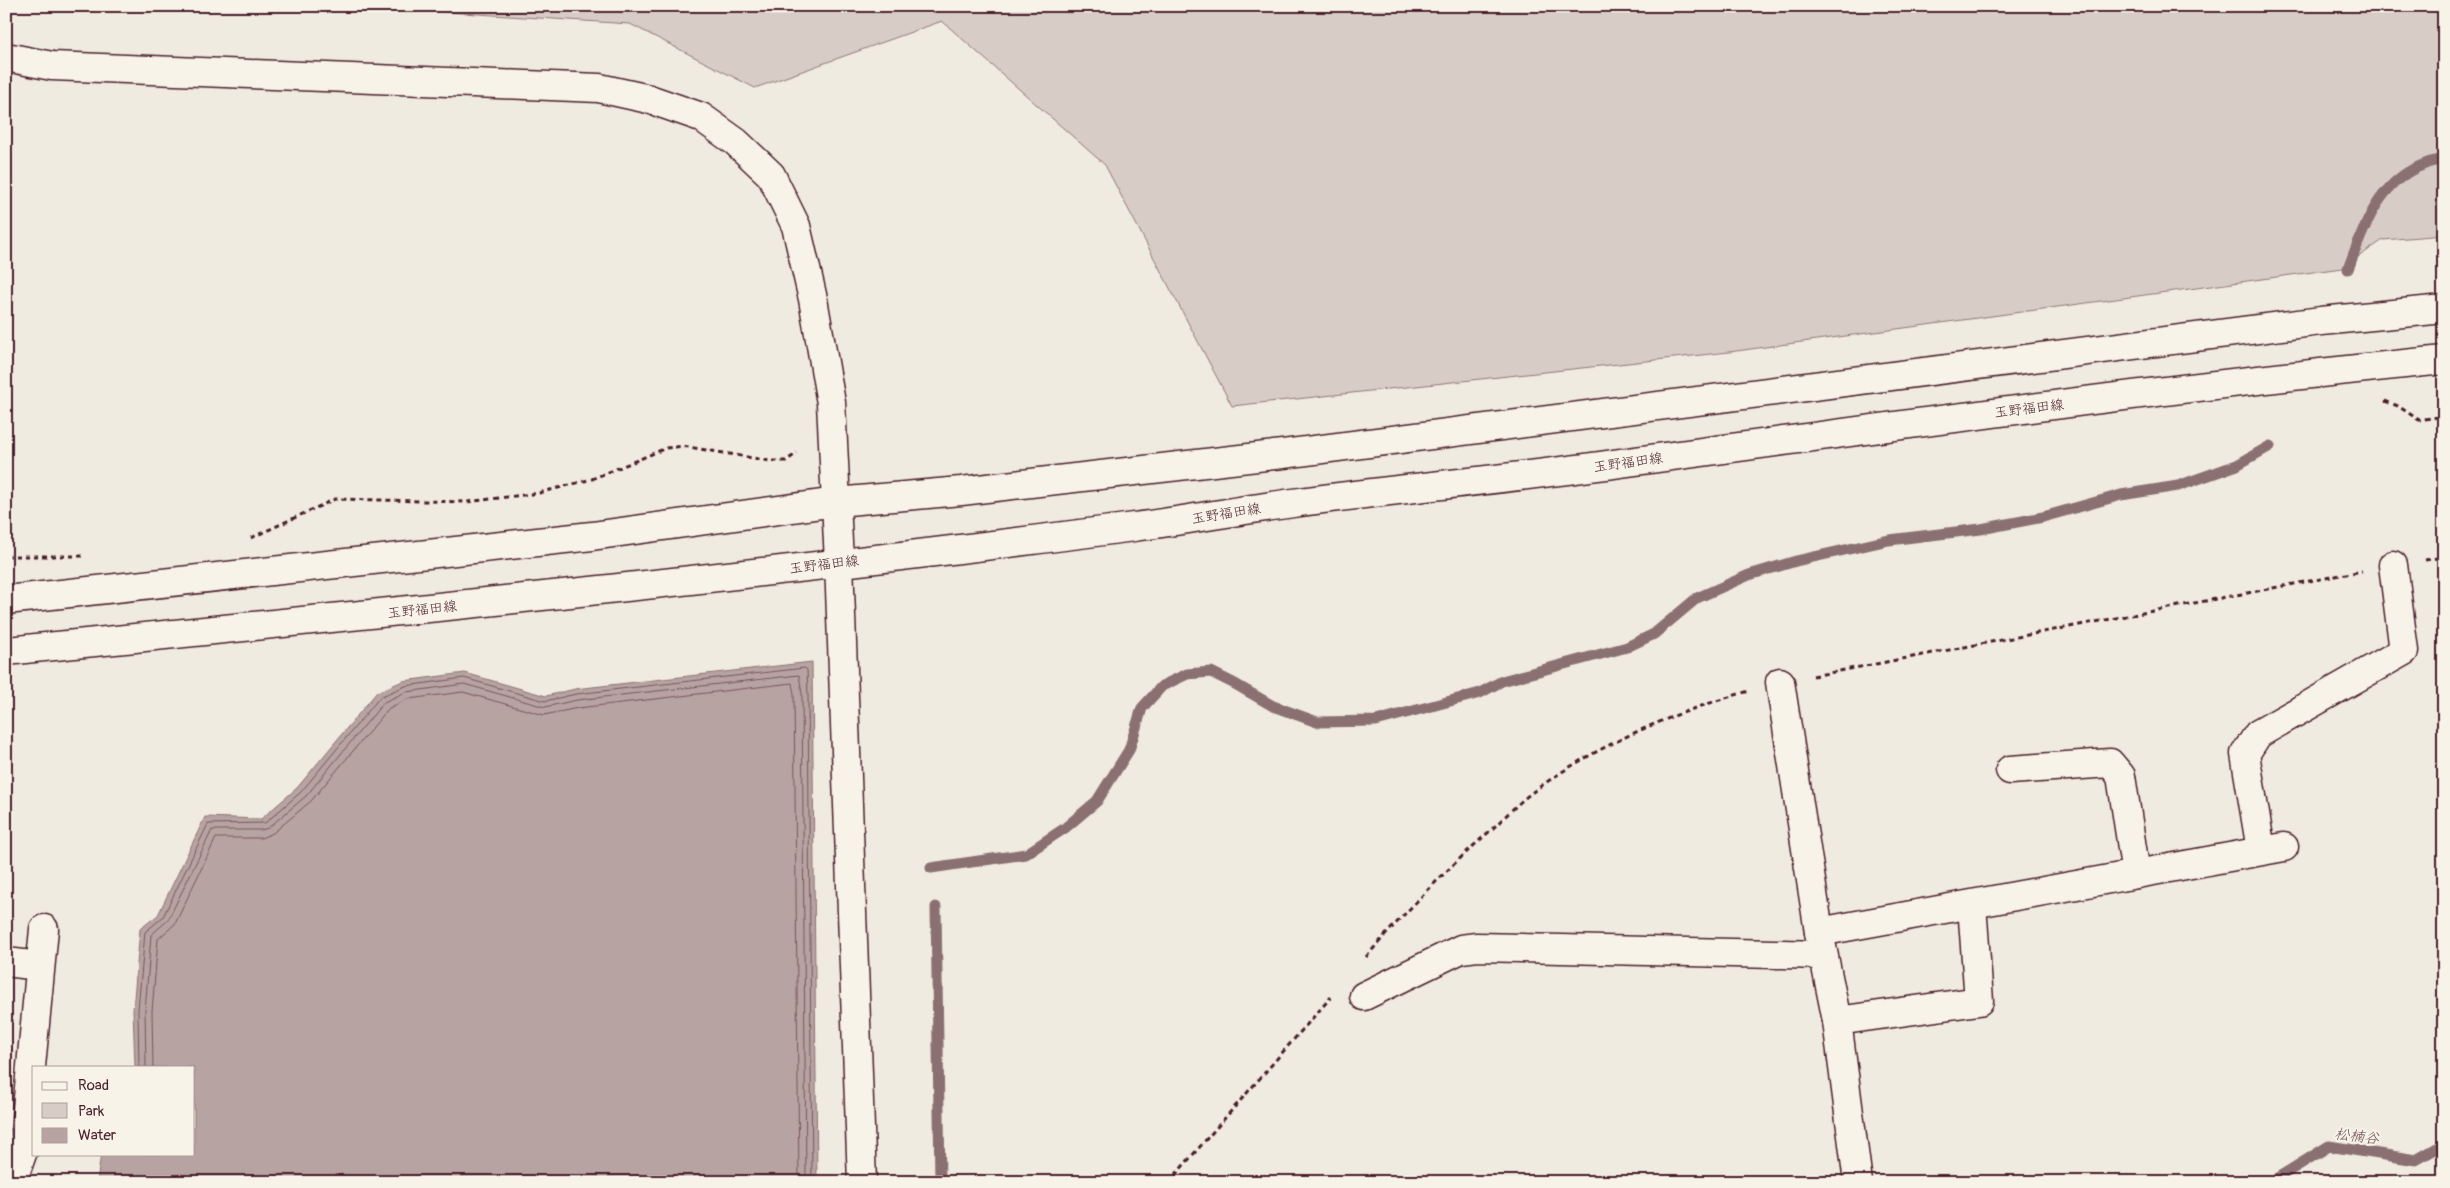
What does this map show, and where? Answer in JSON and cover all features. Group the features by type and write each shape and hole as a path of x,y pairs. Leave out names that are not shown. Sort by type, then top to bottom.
{"main road":[{"path":"6,57 52,66 600,88 649,99 701,117 736,142 770,176 796,226 813,299 831,403 839,562 862,1182"},
{"path":"6,600 592,536 836,502 962,491 1283,454 2321,321 2444,309"},
{"name":"玉野福田線","path":"6,651 475,604 1133,528 1294,503 1592,467 1910,423 2315,373 2444,360"},
{"path":"1364,996 1461,949 1477,947 1821,944 1972,905 2272,848 2245,754 2258,734 2404,651 2393,565"},
{"path":"1780,682 1821,944 1837,1021 1858,1182"},
{"path":"2010,770 2110,763 2121,776 2136,874"},
{"path":"1837,1021 1979,1001 1972,905"},
{"path":"12,1182 44,929"},
{"path":"6,962 40,966"}],"path":[{"path":"2380,400 2398,406 2419,420 2444,416"},
{"path":"245,541 315,506 336,499 467,502 539,493 592,479 666,448 683,446 770,462 786,461 797,453"},
{"path":"6,556 92,556"},
{"path":"1361,962 1463,855 1530,794 1588,757 1648,728 1714,701 1780,682 2393,565 2444,557"},
{"path":"1169,1182 1336,991"}],"green space":[{"path":"2444,6 2444,235 2383,240 2342,268 1729,352 1232,406 1105,165 942,21 755,88 630,24 371,7"}],"water":[{"path":"812,662 817,1182 97,1182 101,1156 195,1156 195,1066 135,1066 133,1010 140,929 158,915 205,817 261,819 297,788 377,692 403,681 465,673 546,696 575,689"}],"waterway":[{"path":"2348,269 2373,210 2392,185 2418,167 2444,160"},
{"path":"931,868 1026,854 1065,828 1097,801 1129,750 1142,708 1162,686 1187,674 1211,672 1273,706 1317,722 1376,721 1480,693 1502,681 1627,647 1654,634 1697,598 1749,575 1796,561 1889,540 1981,529 2043,517 2121,495 2178,486 2237,465 2270,446"},
{"path":"936,907 940,1182"},
{"name":"松楠谷","path":"2271,1182 2329,1146 2416,1160 2444,1144"}]}
